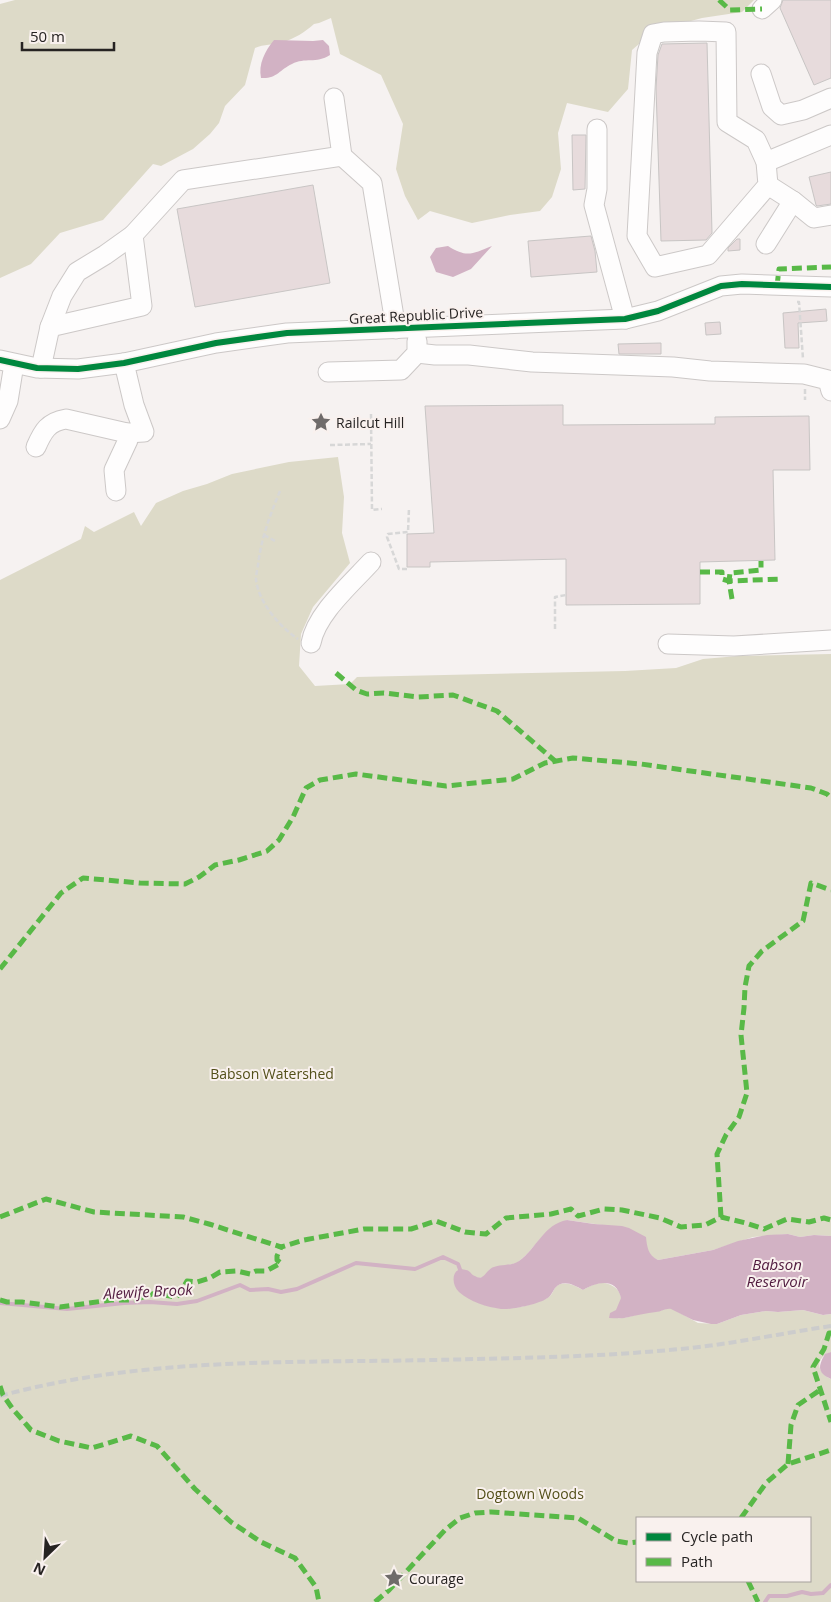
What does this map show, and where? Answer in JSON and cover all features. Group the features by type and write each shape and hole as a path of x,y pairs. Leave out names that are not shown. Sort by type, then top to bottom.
{"street":[{"path":"699,31 726,32 727,122 756,140 766,162 768,185 708,255 655,267 637,236 647,53 653,34 699,31"},
{"path":"761,74 772,107 781,115 803,110 831,98"},
{"path":"334,98 342,156 372,183 396,329"},
{"path":"597,129 597,189 594,205 625,319"},
{"path":"766,162 831,135"},
{"path":"40,368 50,327 62,296 76,272 105,255 133,234 183,180 342,156"},
{"path":"768,185 814,218 831,215"},
{"path":"766,244 792,201"},
{"path":"50,327 142,306 133,234"},
{"name":"Great Republic Drive","path":"7,362 40,368 78,369 124,363 216,343 288,333 625,319 658,311 722,286 742,284 831,288"},
{"path":"328,372 401,370 417,353 418,327"},
{"path":"417,353 469,355 532,362 804,374 828,380 831,391"},
{"path":"0,419 7,362"},
{"path":"36,447 48,425 58,420 66,419 127,432 144,432 134,405 124,363"},
{"path":"116,491 114,470 128,440 127,432"},
{"path":"311,644 313,634 324,614 371,562"},
{"path":"668,644 734,646 831,640"}],"path":[{"path":"792,301 799,302 805,400"},
{"path":"371,414 372,510 382,509"},
{"path":"330,445 371,444"},
{"path":"280,491 267,521 256,579 259,590 271,612 288,632 298,639 311,644"},
{"path":"407,569 399,569 388,534 408,532 409,508"},
{"path":"264,536 277,542"},
{"path":"555,629 555,597 566,595"}],"green space":[{"path":"15,0 754,0 742,12 702,18 654,31 632,50 628,89 608,112 567,103 558,133 561,169 552,197 540,211 472,223 430,211 418,220 405,196 396,169 403,124 381,75 340,54 331,18 314,24 291,39 255,48 245,85 225,106 219,123 193,149 161,166 153,164 103,220 60,233 31,264 0,278 0,4"},
{"name":"Babson Watershed","path":"338,457 344,497 342,533 350,563 313,607 301,634 299,666 315,686 350,684 357,677 625,671 676,668 703,659 738,656 831,654 831,1236 814,1235 800,1237 788,1234 753,1237 713,1250 658,1260 649,1253 646,1242 602,1225 567,1220 541,1238 517,1263 490,1269 484,1277 478,1278 473,1276 482,1304 497,1308 518,1307 541,1301 550,1296 556,1286 560,1284 569,1284 583,1290 594,1284 604,1283 615,1287 620,1293 621,1299 616,1318 624,1318 668,1308 698,1323 717,1324 741,1315 766,1311 803,1310 823,1315 831,1314 831,1352 822,1358 819,1365 822,1373 831,1379 831,1602 0,1602 0,580 81,539 85,526 94,532 134,512 141,526 156,503 183,491 232,474 289,462"}],"water":[{"path":"274,40 323,40 329,46 330,55 325,58 297,62 274,76 261,78 263,58"},
{"path":"448,246 460,252 470,253 492,246 471,269 453,277 436,272 430,257 436,248"},
{"name":"Babson Reservoir","path":"567,1220 629,1228 646,1237 650,1253 658,1260 713,1250 738,1241 767,1235 831,1236 831,1314 823,1315 803,1310 766,1311 741,1315 717,1324 693,1320 671,1309 624,1318 609,1318 610,1313 616,1310 621,1298 619,1291 615,1287 605,1283 600,1283 583,1290 565,1283 561,1284 545,1300 526,1306 506,1309 479,1304 463,1296 456,1289 454,1276 458,1270 468,1271 480,1278 493,1267 516,1263 525,1256 546,1231 559,1222"},
{"path":"831,1352 831,1379 821,1372 820,1366 825,1354"}],"building":[{"path":"783,0 831,0 831,78 814,85 780,8"},
{"path":"707,43 712,233 706,240 661,241 656,88 658,55 662,44"},
{"path":"572,135 586,135 585,189 573,190"},
{"path":"831,172 831,204 817,206 809,177"},
{"path":"313,185 330,283 195,307 177,209"},
{"path":"591,236 597,272 531,277 528,241"},
{"path":"737,239 740,239 740,250 728,251 728,248"},
{"path":"826,309 827,321 798,323 799,348 785,348 783,313"},
{"path":"720,322 721,334 706,335 705,323"},
{"path":"661,343 661,354 619,354 618,344"},
{"path":"563,405 563,425 715,424 715,417 809,416 810,470 773,470 775,560 700,562 700,604 566,605 566,559 430,562 430,567 407,567 407,534 434,533 425,406"}],"waterway":[{"name":"Alewife Brook","path":"0,1303 67,1309 124,1303 177,1304 197,1301 240,1285 250,1290 268,1289 281,1292 297,1289 356,1263 415,1269 443,1257 458,1264 462,1275"},
{"path":"765,1602 769,1596 787,1596 802,1592 811,1594 823,1593 831,1585"}],"railway":[{"path":"0,1396 53,1383 161,1368 270,1362 562,1357 658,1351 743,1341 831,1326"}],"marked path":[{"path":"719,0 730,10 762,9"},
{"path":"777,286 779,269 831,267"},
{"path":"732,599 729,581 730,573 761,570 761,561"},
{"path":"700,572 722,572 722,579 729,581 782,579"},
{"path":"336,673 356,690 367,694 384,693 418,697 453,695 497,711 555,761"},
{"path":"0,969 61,893 83,878 140,883 185,884 199,877 215,865 267,851 279,840 293,817 306,788 320,780 356,774 446,786 513,779 545,763 573,758 641,764 811,788 827,794 831,798"},
{"path":"721,1217 717,1154 726,1135 739,1117 747,1093 741,1035 745,987 749,966 762,951 803,921 811,883 831,890"},
{"path":"0,1217 46,1199 94,1212 183,1217 281,1247 304,1240 364,1229 411,1229 436,1221 465,1232 486,1234 506,1218 551,1214 571,1209 578,1216 604,1209 622,1210 660,1218 681,1227 705,1225 721,1217 764,1229 787,1219 809,1222 824,1218 831,1220"},
{"path":"0,1300 60,1307 111,1300 134,1300 155,1293 174,1297 182,1294 187,1281 197,1282 210,1278 220,1272 237,1271 250,1274 256,1271 266,1271 281,1263 277,1260 281,1247"},
{"path":"831,1333 829,1333 824,1349 813,1367 831,1422"},
{"path":"0,1386 3,1395 12,1408 31,1430 59,1441 92,1448 131,1436 157,1446 195,1489 231,1522 261,1542 295,1558 316,1587 319,1602"},
{"path":"788,1464 791,1425 798,1405 820,1390"},
{"path":"742,1517 766,1483 788,1464 831,1450"},
{"path":"375,1602 389,1590 445,1530 460,1518 475,1513 491,1512 578,1518 616,1541 636,1542"},
{"path":"748,1582 758,1602"}],"cycle path":[{"path":"0,360 37,368 78,369 124,363 216,343 287,333 625,319 658,311 721,286 742,284 831,287"}],"place":[{"name":"Railcut Hill","path":"321,422"},
{"name":"Courage","path":"394,1578"}],"park label":[{"name":"Dogtown Woods","path":"530,1493"}]}
